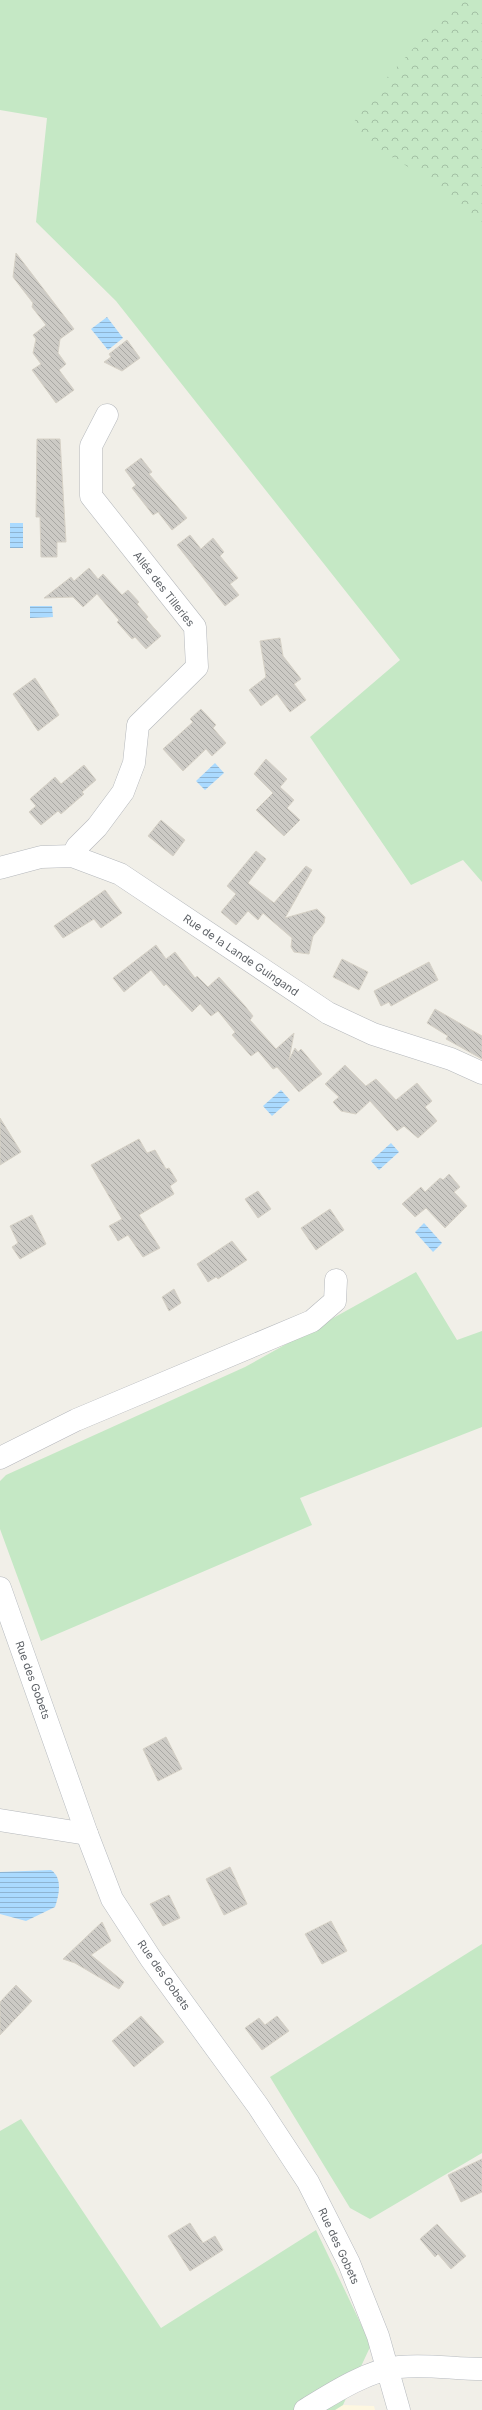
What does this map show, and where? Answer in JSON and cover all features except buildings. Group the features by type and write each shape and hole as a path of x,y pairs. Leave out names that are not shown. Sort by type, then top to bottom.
{"street":[{"name":"Allée des Tilleries","path":"72,856 77,847 97,827 123,792 134,763 138,725 197,667 195,627 91,496 91,446 107,415"},
{"name":"Rue de la Lande Guingand","path":"0,868 41,857 72,856 120,874 328,1013 374,1034 452,1058 482,1073"},
{"path":"0,1458 76,1420 312,1321 336,1301 336,1280"},
{"name":"Rue des Gobets","path":"0,1588 87,1834 112,1899 151,1959 258,2106 308,2182 349,2263 378,2336 399,2410"},
{"path":"0,1820 87,1834"},
{"path":"305,2410 338,2390 398,2367 433,2365 482,2369"}],"shaded area":[{"path":"343,2405 374,2406 375,2410 335,2410"}],"green space":[{"path":"0,0 482,0 482,882 463,860 411,885 310,737 400,660 116,301 36,222 47,118 0,110"},
{"path":"457,0 464,0 482,17 482,225 444,189 348,130 383,82"},
{"path":"416,1272 457,1340 482,1331 482,1427 300,1498 312,1525 41,1641 0,1529 0,1481 6,1475 245,1367"},
{"path":"482,1944 482,2153 370,2219 350,2208 270,2077"},
{"path":"21,2119 161,2328 316,2230 371,2345 343,2405 335,2410 0,2410 0,2131"}],"water":[{"path":"107,317 123,338 108,350 91,329"},
{"path":"10,523 23,523 23,548 10,548"},
{"path":"30,606 52,606 53,617 30,618"},
{"path":"215,763 224,773 205,790 196,781"},
{"path":"281,1090 290,1100 272,1116 263,1106"},
{"path":"391,1143 399,1152 379,1170 371,1161"},
{"path":"424,1223 442,1243 433,1252 415,1232"},
{"path":"51,1870 55,1873 59,1882 59,1892 55,1907 26,1921 0,1914 0,1872"}]}
